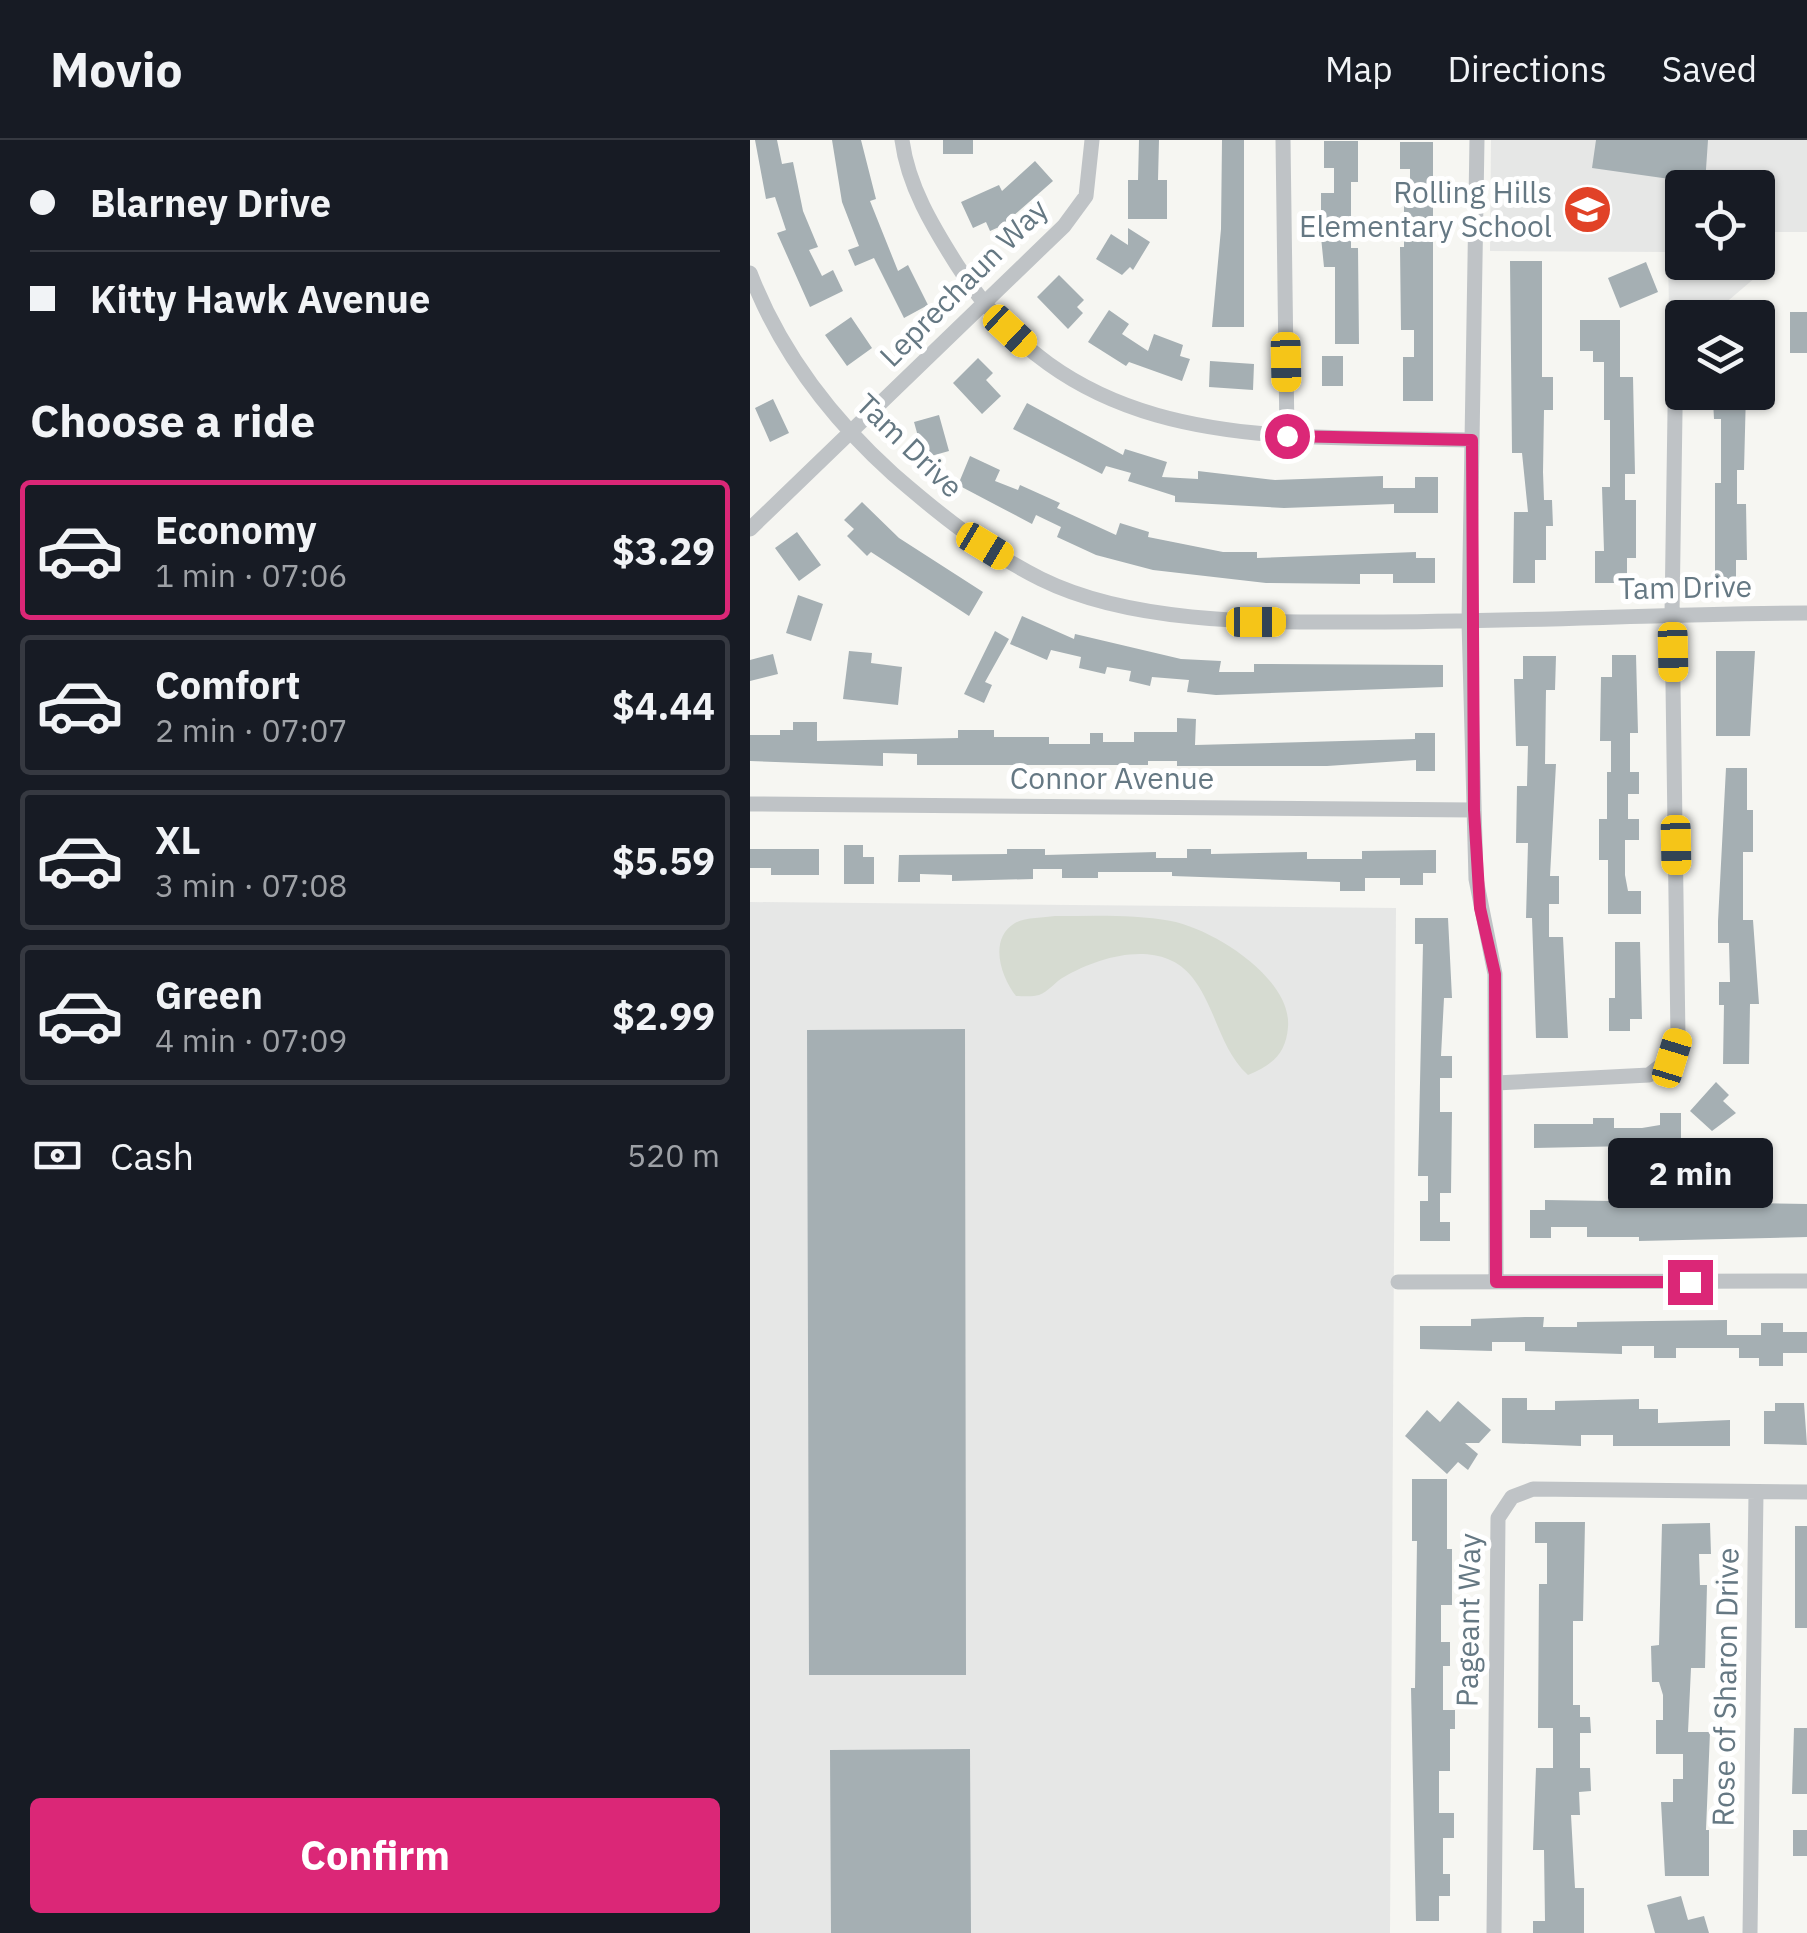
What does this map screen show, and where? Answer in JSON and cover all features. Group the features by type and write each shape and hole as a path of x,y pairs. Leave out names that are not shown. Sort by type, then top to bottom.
{"street":[{"path":"902,140 927,218 983,305 1037,356 1116,404 1204,430 1472,440"},
{"name":"Leprechaun Way","path":"750,529 1064,226 1086,196 1092,140"},
{"path":"1282,140 1287,436"},
{"path":"1477,140 1470,622 1478,894 1495,974 1496,1282"},
{"name":"Tam Drive","path":"750,273 776,333 850,435 952,526 1043,580 1141,610 1256,622 1470,622 1672,614 1807,614"},
{"path":"1496,1082 1649,1075 1672,1058 1678,1038 1672,614 1675,410"},
{"name":"Connor Avenue","path":"750,804 1474,810"},
{"path":"1398,1282 1807,1282"},
{"name":"Pageant Way","path":"1494,1933 1498,1518 1512,1496 1533,1489 1756,1492"},
{"path":"1756,1492 1807,1492"},
{"name":"Rose of Sharon Drive","path":"1750,1933 1756,1492"}],"shaded area":[{"name":"Rolling Hills Elementary School","path":"1491,140 1807,140 1807,232 1775,232 1775,170 1665,170 1665,252 1490,251"},
{"name":"Rolling Hills Elementary School","path":"1668,280 1752,280 1729,300 1669,300"},
{"path":"750,902 1396,908 1390,1933 750,1933"},
{"path":"1055,916 1128,916 1171,921 1228,945 1264,974 1286,1009 1287,1036 1281,1051 1271,1063 1248,1075 1231,1053 1192,977 1179,965 1147,954 1112,957 1079,969 1039,995 1016,996 1002,969 1002,938 1019,921"}],"building":[{"path":"755,140 777,140 782,164 793,162 803,211 818,247 809,250 822,276 833,270 843,291 810,307 777,233 786,230 775,197 766,199"},
{"path":"832,140 861,140 876,199 870,201 898,271 908,265 928,305 904,318 874,258 855,266 848,250 859,246 842,202"},
{"path":"943,140 973,140 973,154 943,154"},
{"path":"1139,140 1159,140 1158,180 1167,180 1167,219 1128,219 1128,180 1138,180"},
{"path":"1222,140 1244,140 1244,327 1212,327 1221,229"},
{"path":"1596,140 1708,140 1706,170 1665,170 1665,178 1592,168"},
{"path":"1324,141 1358,141 1358,182 1351,182 1351,248 1358,248 1359,344 1335,344 1335,267 1324,267 1321,237 1321,193 1334,193 1334,168 1324,168"},
{"path":"1400,142 1433,142 1433,401 1403,401 1403,357 1414,357 1414,330 1401,330 1400,247 1404,247 1404,197 1410,197 1410,169 1400,169"},
{"path":"1035,161 1053,181 1013,216 1015,220 990,231 986,222 973,228 961,202 999,185 1002,191"},
{"path":"1128,228 1150,242 1133,270 1130,267 1122,275 1096,259 1111,234 1128,245"},
{"path":"1510,261 1542,261 1542,377 1553,377 1553,410 1544,410 1543,472 1544,500 1552,500 1553,526 1546,526 1546,560 1535,560 1535,583 1513,583 1514,512 1528,512 1522,453 1512,453"},
{"path":"1646,262 1658,292 1620,308 1608,278"},
{"path":"1059,275 1084,300 1077,307 1083,313 1068,329 1037,297"},
{"path":"1109,310 1129,324 1122,334 1148,351 1154,334 1183,345 1180,356 1190,359 1182,381 1129,362 1126,366 1088,342"},
{"path":"1790,312 1807,312 1807,353 1790,353"},
{"path":"851,317 872,348 847,366 825,335"},
{"path":"1580,320 1620,320 1620,377 1633,377 1635,474 1625,474 1625,500 1636,500 1636,558 1627,558 1627,583 1595,583 1595,551 1604,551 1602,487 1610,487 1610,420 1604,420 1604,362 1593,362 1593,351 1580,351"},
{"path":"1322,356 1343,356 1343,386 1322,386"},
{"path":"978,358 993,373 986,380 1001,396 982,414 953,383"},
{"path":"1210,361 1254,364 1253,390 1209,387"},
{"path":"773,399 789,433 770,442 755,408"},
{"path":"1027,403 1123,455 1125,449 1167,462 1162,477 1198,479 1198,471 1275,480 1383,476 1383,488 1415,488 1415,477 1438,477 1438,513 1394,513 1394,504 1284,508 1175,502 1175,496 1128,481 1131,473 1106,466 1102,474 1013,429"},
{"path":"1714,410 1746,410 1744,470 1737,470 1737,504 1746,504 1747,560 1736,560 1736,579 1715,579 1715,483 1721,483 1721,419 1714,419"},
{"path":"939,415 949,451 924,458 914,422"},
{"path":"970,456 1000,470 995,481 1018,490 1020,485 1060,503 1057,508 1116,535 1120,523 1149,532 1148,537 1223,552 1257,552 1257,558 1416,552 1416,558 1435,558 1435,583 1393,583 1393,574 1360,574 1360,584 1266,583 1153,570 1096,555 1057,537 1061,527 1036,515 1032,524 958,485"},
{"path":"862,502 899,538 983,592 969,616 871,552 867,556 847,536 854,529 844,520"},
{"path":"797,532 821,565 799,581 775,548"},
{"path":"798,595 823,604 811,641 786,633"},
{"path":"1022,616 1074,639 1075,634 1181,659 1221,661 1219,672 1254,672 1254,664 1443,665 1443,687 1216,695 1187,692 1189,680 1152,677 1150,686 1129,681 1131,671 1107,667 1105,674 1079,668 1081,657 1051,650 1047,660 1010,644"},
{"path":"995,631 1009,639 985,682 992,685 984,703 964,694"},
{"path":"849,651 872,653 871,663 902,667 898,705 843,699"},
{"path":"1716,651 1755,651 1750,736 1716,736"},
{"path":"773,654 778,674 750,681 750,660"},
{"path":"1612,655 1636,655 1638,733 1630,733 1630,772 1639,772 1639,794 1628,794 1628,819 1639,819 1639,840 1625,840 1625,875 1628,891 1641,891 1641,914 1608,914 1608,860 1599,860 1599,819 1607,819 1607,772 1611,772 1611,741 1600,741 1601,677 1612,677"},
{"path":"1523,656 1556,656 1555,690 1546,690 1545,764 1556,764 1550,876 1559,876 1559,904 1549,904 1549,937 1563,937 1568,1038 1536,1038 1532,918 1526,918 1528,843 1516,843 1517,786 1527,786 1528,746 1516,746 1514,679 1523,679"},
{"path":"1177,718 1196,719 1195,745 1415,739 1415,733 1435,733 1435,771 1416,771 1416,760 1327,766 1177,766 1177,761 1148,761 1148,765 917,765 917,754 883,753 883,766 750,761 750,735 780,735 780,730 793,730 793,722 817,722 817,741 958,738 958,730 994,730 994,737 1049,737 1049,744 1090,744 1090,733 1103,733 1103,742 1134,742 1134,732 1177,732"},
{"path":"1726,768 1747,768 1747,810 1753,810 1753,852 1743,852 1743,920 1753,920 1759,1004 1750,1004 1749,1064 1723,1064 1724,1005 1719,1005 1719,982 1730,982 1729,943 1718,943 1718,921"},
{"path":"844,845 863,845 863,857 874,857 874,884 844,884"},
{"path":"750,849 819,849 819,875 771,875 771,868 750,868"},
{"path":"1007,849 1045,849 1045,855 1156,852 1156,858 1187,858 1187,849 1211,849 1211,854 1307,852 1307,859 1362,859 1362,851 1436,850 1436,873 1423,873 1423,885 1400,885 1400,878 1365,878 1365,891 1340,891 1340,882 1172,876 1172,872 1098,872 1098,878 1062,878 1062,869 1033,869 1033,879 952,881 952,875 920,874 920,882 898,882 899,855 1007,854"},
{"path":"1415,918 1448,918 1452,998 1444,998 1441,1056 1452,1056 1452,1078 1440,1078 1440,1112 1452,1112 1451,1193 1440,1193 1440,1222 1450,1222 1450,1241 1420,1241 1420,1201 1428,1201 1428,1176 1418,1176 1423,944 1415,944"},
{"path":"1615,942 1640,942 1642,1019 1630,1019 1630,1031 1609,1031 1609,998 1615,998"},
{"path":"965,1029 966,1675 809,1675 807,1030"},
{"path":"1716,1082 1729,1095 1723,1101 1736,1113 1712,1131 1690,1111"},
{"path":"1660,1113 1681,1113 1681,1145 1534,1148 1534,1124 1593,1124 1593,1118 1614,1118 1614,1128 1642,1128 1660,1125"},
{"path":"1545,1200 1807,1204 1807,1237 1639,1241 1639,1237 1587,1237 1587,1227 1551,1227 1551,1238 1530,1238 1530,1210 1545,1210"},
{"path":"1544,1317 1543,1327 1577,1327 1577,1322 1727,1320 1727,1335 1761,1335 1761,1323 1783,1323 1783,1332 1807,1332 1807,1353 1783,1353 1783,1366 1759,1366 1759,1358 1739,1358 1739,1348 1676,1348 1676,1358 1654,1358 1654,1346 1622,1346 1622,1354 1525,1351 1525,1342 1492,1342 1492,1351 1420,1349 1420,1326 1471,1326 1471,1319"},
{"path":"1502,1398 1527,1398 1527,1410 1555,1410 1555,1401 1639,1399 1639,1409 1658,1409 1658,1423 1730,1420 1730,1446 1613,1446 1613,1435 1581,1435 1581,1446 1502,1443"},
{"path":"1458,1401 1491,1430 1479,1443 1465,1443 1478,1454 1468,1470 1458,1462 1447,1474 1405,1436 1427,1410 1440,1422"},
{"path":"1775,1403 1804,1403 1807,1445 1764,1444 1764,1411 1775,1411"},
{"path":"1412,1479 1447,1479 1447,1549 1452,1549 1452,1605 1441,1605 1441,1642 1450,1642 1450,1666 1443,1666 1443,1710 1455,1710 1455,1729 1450,1729 1450,1771 1439,1771 1439,1813 1454,1813 1454,1838 1443,1838 1443,1874 1450,1874 1450,1896 1439,1896 1439,1921 1416,1921 1411,1688 1415,1688 1417,1541 1412,1541"},
{"path":"1535,1522 1585,1522 1583,1621 1573,1621 1573,1705 1580,1705 1580,1717 1590,1717 1591,1733 1580,1733 1580,1768 1590,1768 1591,1791 1579,1792 1580,1815 1571,1815 1575,1888 1584,1888 1584,1933 1533,1933 1533,1921 1545,1921 1544,1850 1533,1850 1536,1768 1553,1768 1553,1728 1538,1728 1539,1584 1547,1584 1547,1543 1535,1543"},
{"path":"1710,1523 1711,1554 1699,1554 1700,1585 1707,1585 1705,1668 1691,1668 1688,1732 1710,1732 1706,1830 1709,1876 1665,1876 1661,1802 1673,1802 1673,1779 1683,1779 1683,1754 1656,1754 1656,1720 1663,1720 1663,1695 1659,1682 1652,1682 1651,1646 1659,1645 1662,1524"},
{"path":"1795,1526 1807,1526 1807,1628 1795,1628"},
{"path":"1794,1728 1807,1728 1807,1794 1792,1794"},
{"path":"970,1749 971,1933 831,1933 830,1750"},
{"path":"1793,1830 1807,1830 1807,1856 1793,1856"},
{"path":"1681,1896 1688,1920 1704,1916 1709,1933 1655,1933 1647,1905"}],"place":[{"name":"Rolling Hills Elementary School","path":"1587,210"}],"route":[{"path":"1287,436 1472,440 1474,810 1476,879 1495,974 1496,1282 1690,1282"}]}
